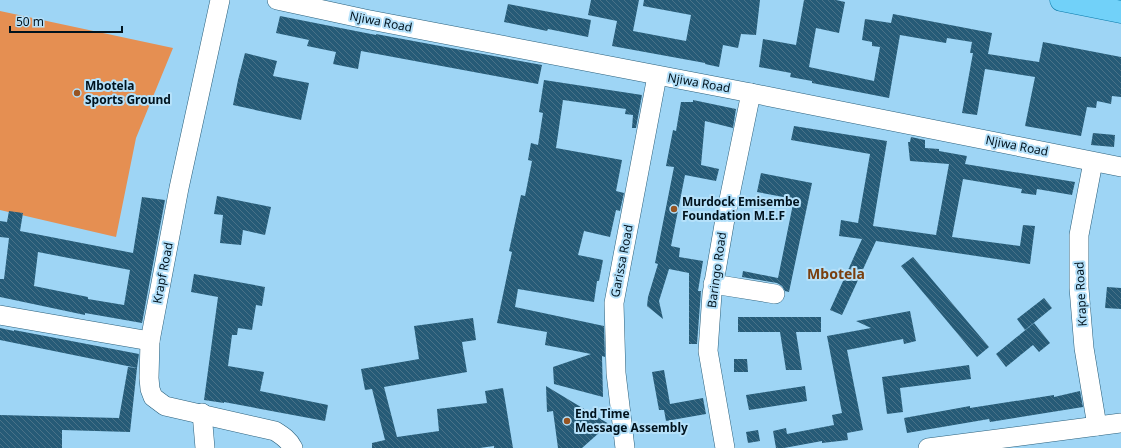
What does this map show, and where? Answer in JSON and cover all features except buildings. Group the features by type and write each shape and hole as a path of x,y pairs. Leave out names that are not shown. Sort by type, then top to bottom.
{"main road":[{"path":"1060,0 1121,12"}],"street":[{"name":"Krapf Road","path":"220,0 179,188 150,341 148,378 153,397 165,406 275,431 285,437 292,448"},
{"name":"Njiwa Road","path":"277,0 365,19 502,44 1121,167"},
{"name":"Garissa Road","path":"625,448 616,373 614,303 657,76"},
{"name":"Baringo Road","path":"725,448 708,351 713,284 751,93"},
{"name":"Krape Road","path":"1093,162 1079,234 1079,288 1084,348 1097,426"},
{"path":"713,284 775,294"},
{"path":"0,315 150,341"},
{"path":"202,414 205,448"},
{"path":"928,448 1121,422"}],"shaded area":[{"name":"Mbotela Sports Ground","path":"0,11 173,48 136,138 116,237 0,210"}],"place":[{"name":"Mbotela Sports Ground","path":"77,93"},
{"name":"Murdock Emisembe Foundation M.E.F","path":"674,209"},
{"name":"End Time Message Assembly","path":"567,421"}],"district":[{"name":"Mbotela","path":"836,274"}]}
